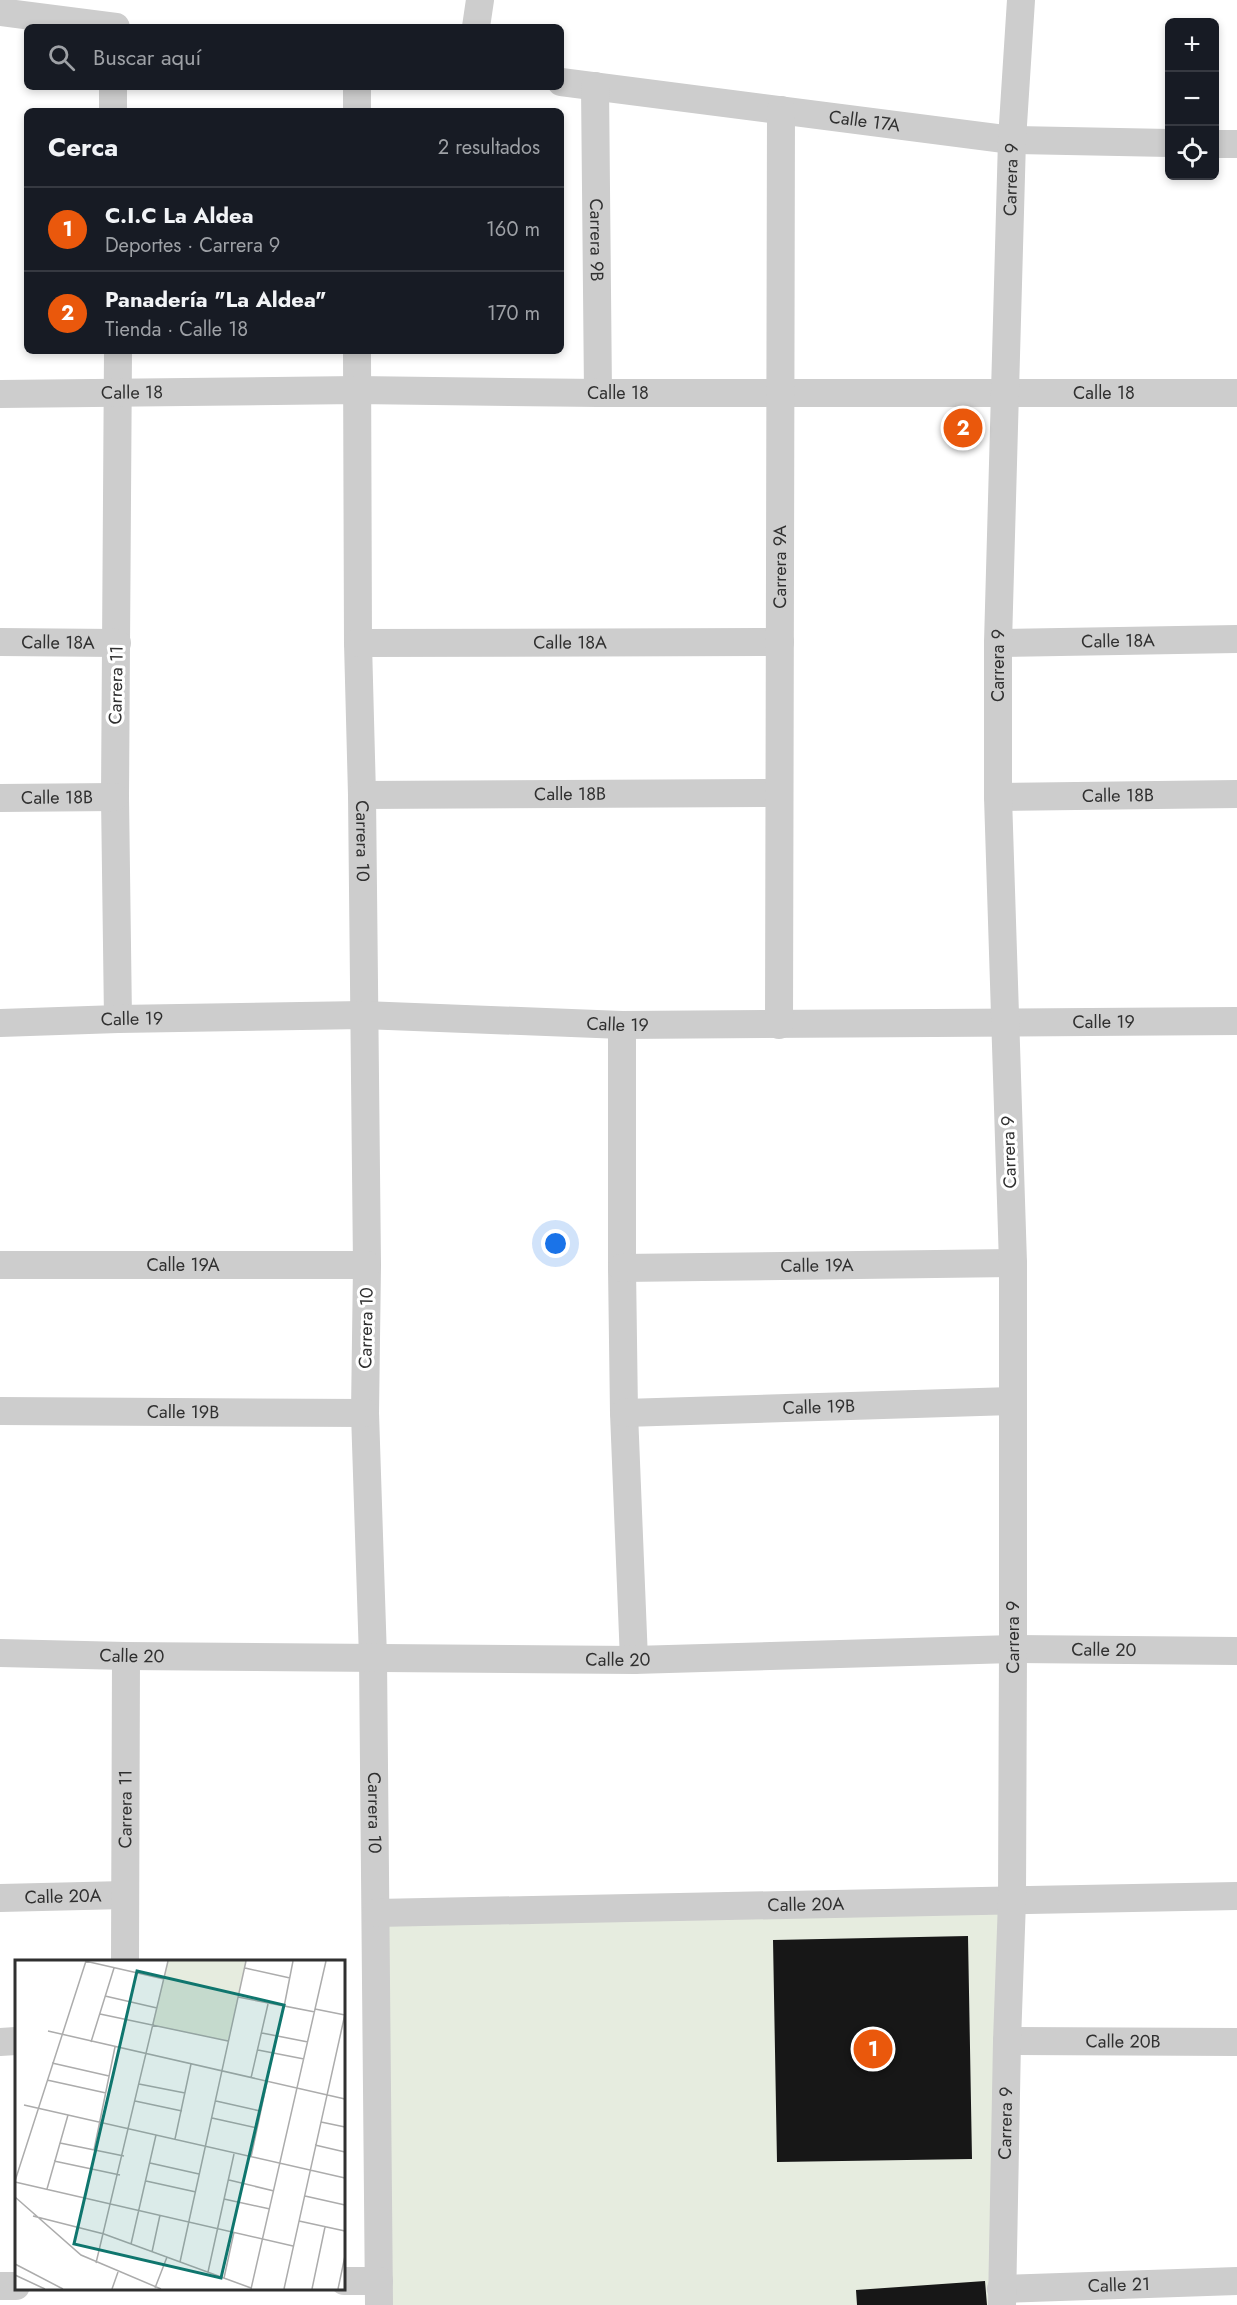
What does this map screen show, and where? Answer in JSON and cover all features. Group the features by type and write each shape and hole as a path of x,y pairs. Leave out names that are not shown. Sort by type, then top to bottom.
{"street":[{"path":"476,24 480,0"},
{"name":"Carrera 9","path":"1002,2297 1012,1901 1013,1263 998,798 998,643 1012,140 1021,0"},
{"path":"0,12 89,24"},
{"name":"Calle 17A","path":"564,82 1012,140 1165,143"},
{"name":"Carrera 9B","path":"595,86 598,393"},
{"path":"113,90 113,108"},
{"path":"357,90 357,108"},
{"name":"Carrera 9A","path":"779,1025 782,110"},
{"path":"1219,144 1237,144"},
{"name":"Carrera 11","path":"118,354 115,798 118,1018"},
{"name":"Carrera 10","path":"357,354 358,643 362,795 367,1265 365,1413 373,1658 379,2293"},
{"name":"Calle 18","path":"0,394 357,390 598,393 1237,393"},
{"name":"Calle 18A","path":"998,643 1237,639"},
{"name":"Calle 18A","path":"0,642 117,643"},
{"name":"Calle 18A","path":"358,643 780,642"},
{"name":"Calle 18B","path":"362,795 779,793"},
{"name":"Calle 18B","path":"998,798 1237,794"},
{"name":"Calle 18B","path":"0,798 115,798"},
{"name":"Calle 19","path":"0,1023 118,1018 363,1015 622,1025 1237,1021"},
{"path":"622,1025 624,1413 634,1660"},
{"name":"Calle 19A","path":"622,1268 1013,1263"},
{"name":"Calle 19A","path":"0,1265 367,1265"},
{"name":"Calle 19B","path":"624,1413 1012,1401"},
{"name":"Calle 19B","path":"0,1411 365,1413"},
{"name":"Calle 20","path":"0,1653 634,1660 1013,1649 1237,1651"},
{"name":"Carrera 11","path":"125,1960 126,1656"},
{"name":"Calle 20A","path":"0,1898 125,1895"},
{"name":"Calle 20A","path":"376,1913 1237,1896"},
{"name":"Calle 20B","path":"1007,2041 1237,2042"},
{"path":"345,2281 379,2293"},
{"name":"Calle 21","path":"1002,2297 1237,2281"}],"shaded area":[{"path":"1012,1901 1002,2305 379,2305 376,1913"}],"building":[{"path":"968,1936 972,2159 777,2162 773,1940"},
{"path":"985,2281 987,2305 857,2305 856,2290"}],"place":[{"name":"Panadería \"La Aldea\"","path":"963,428"},
{"name":"C.I.C La Aldea","path":"873,2049"}]}
